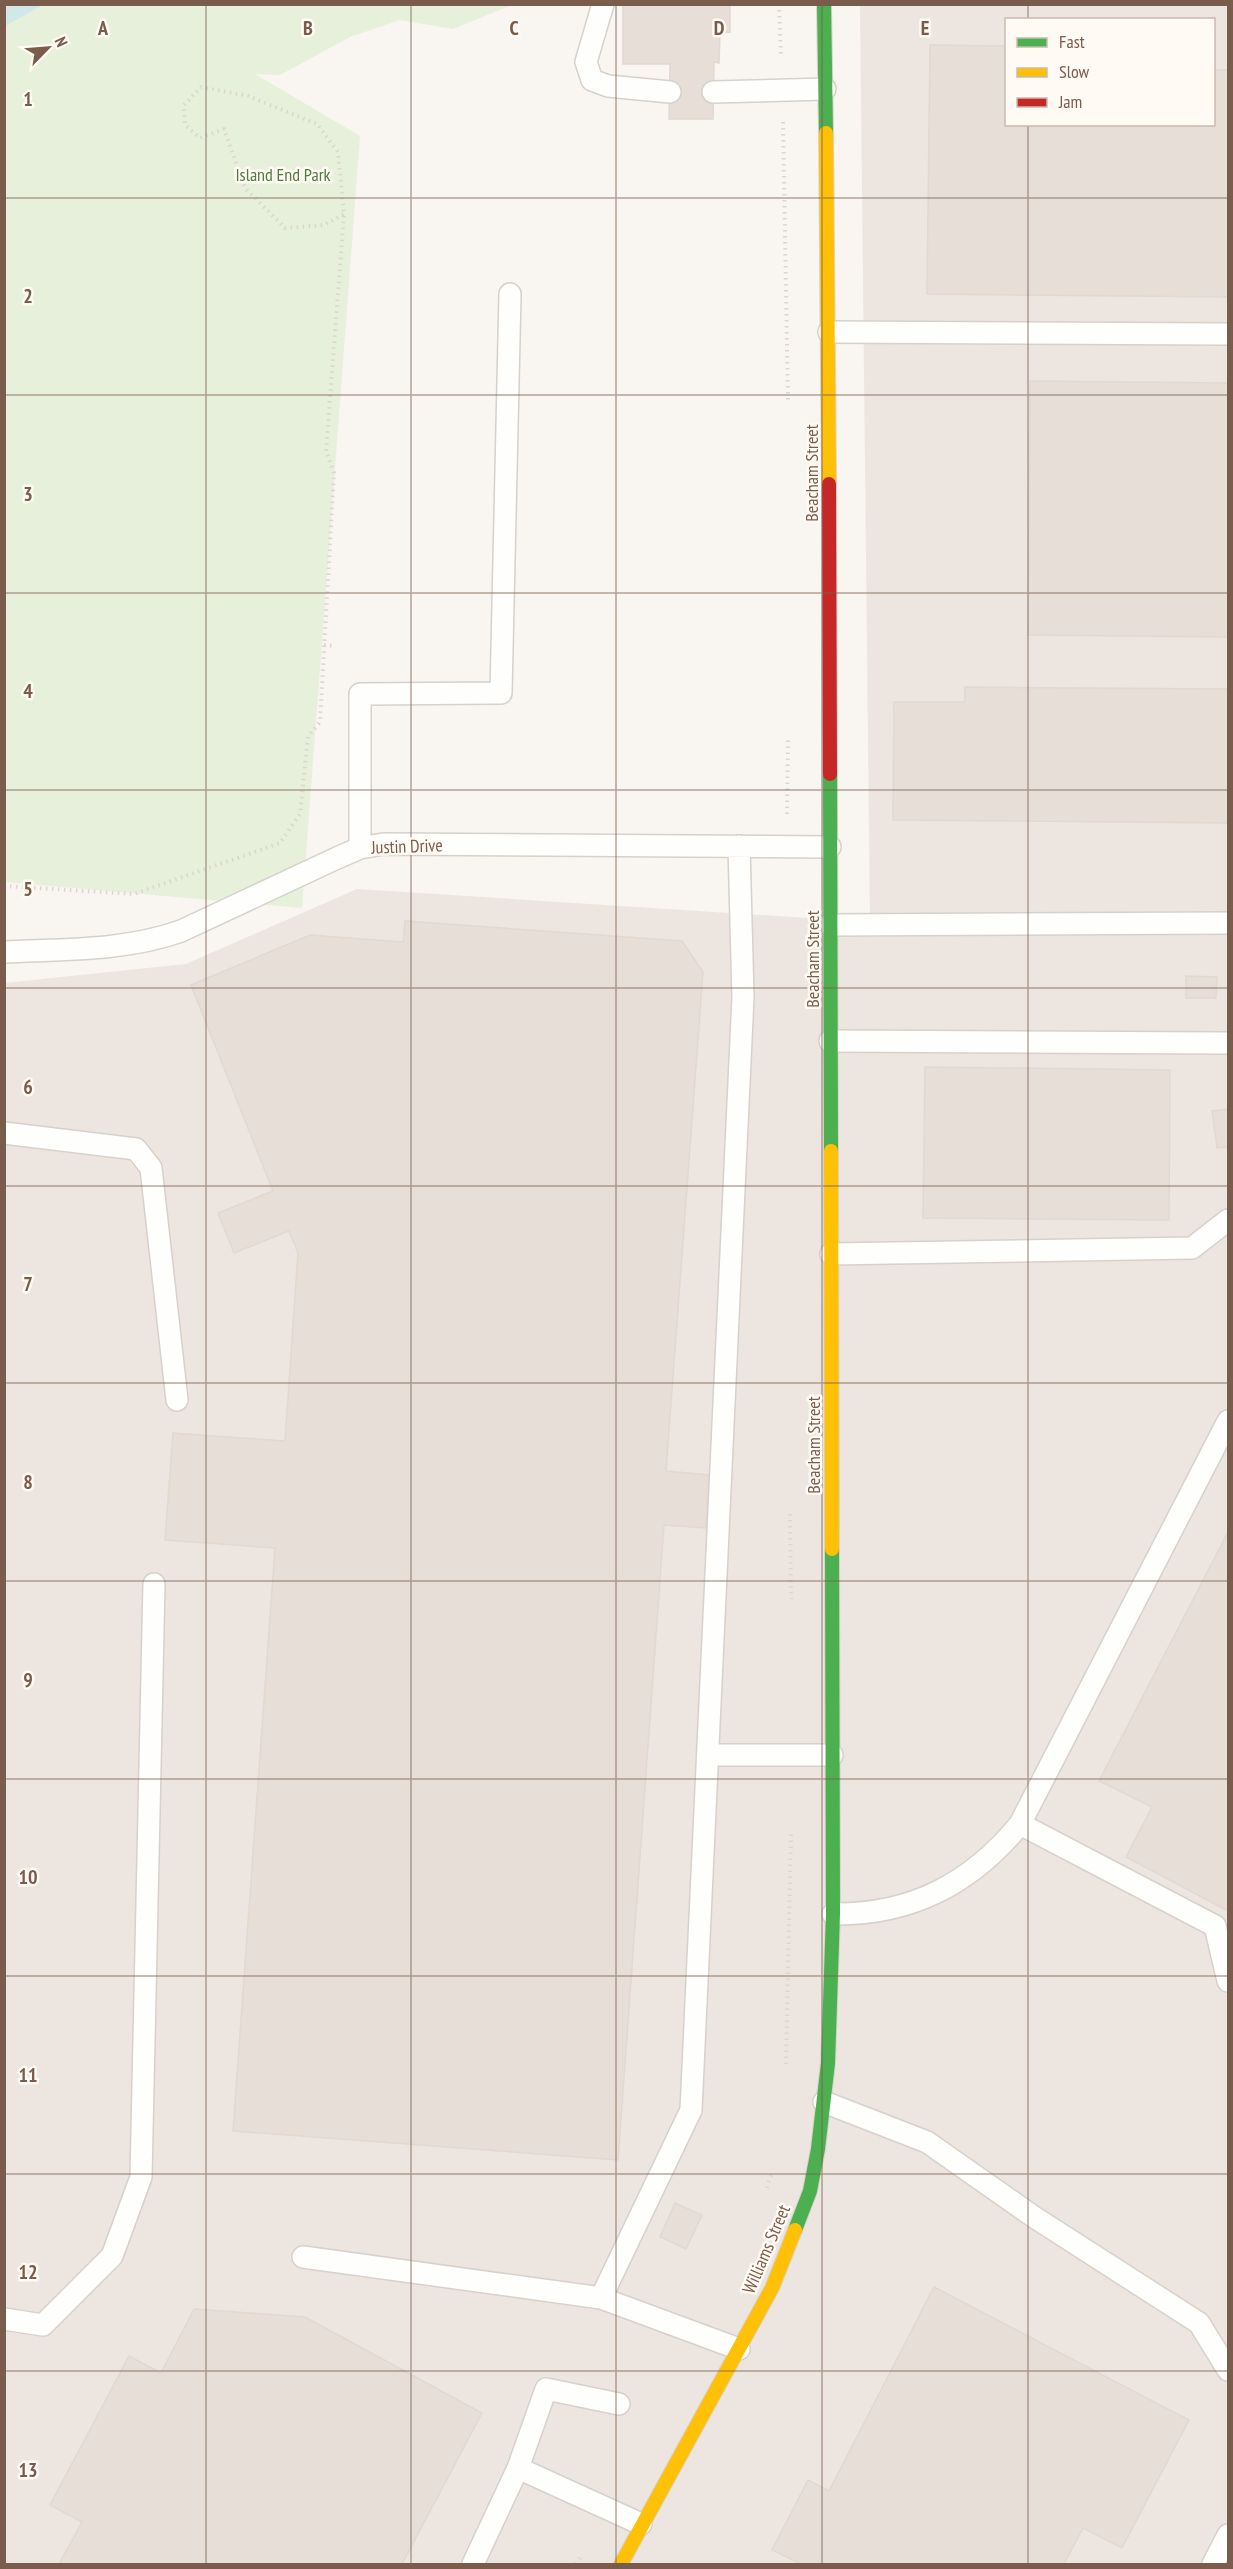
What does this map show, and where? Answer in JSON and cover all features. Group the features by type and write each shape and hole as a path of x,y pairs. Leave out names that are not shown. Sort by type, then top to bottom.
{"main road":[{"name":"Beacham Street","path":"824,4 829,332 832,1914"},
{"name":"Williams Street","path":"621,2565 641,2524 772,2288 810,2191 824,2102 830,2020 832,1914"}],"lane":[{"path":"603,4 586,62 592,80 608,86 670,92"},
{"path":"714,92 782,92 825,89"},
{"path":"360,848 360,694 501,693 510,294"},
{"path":"829,332 1228,334"},
{"name":"Justin Drive","path":"4,952 134,944 160,938 360,848 383,844 830,847"},
{"path":"601,2298 691,2110 743,998 739,846"},
{"path":"830,925 1228,923"},
{"path":"830,1041 1228,1043"},
{"path":"4,1133 136,1149 151,1168 177,1400"},
{"path":"831,1254 1192,1248 1228,1220"},
{"path":"832,1914 883,1911 910,1904 937,1893 965,1876 986,1859 1020,1824 1228,1421"},
{"path":"4,2319 44,2325 112,2256 141,2177 154,1584"},
{"path":"708,1755 832,1755"},
{"path":"1020,1824 1215,1926 1228,1981"},
{"path":"824,2102 927,2142 1034,2217 1199,2323 1228,2370"},
{"path":"303,2257 601,2298 739,2349"},
{"path":"473,2565 518,2468 546,2389 619,2404"},
{"path":"518,2468 641,2524"},
{"path":"1213,2565 1228,2535"}],"path":[{"path":"779,4 788,407"},
{"path":"4,886 134,894 280,843 300,814 308,737 320,722 334,473 326,452 344,214 338,152 317,124 248,96 201,87 184,105 184,125 200,138 224,129 245,188 285,228 324,225 344,214"},
{"path":"324,645 334,646"},
{"path":"787,846 788,730"},
{"path":"790,1513 791,1606"},
{"path":"786,2070 791,1827"},
{"path":"766,2191 772,2170"},
{"path":"576,2565 608,2509"}],"shaded area":[{"path":"860,5 1228,5 1228,2564 5,2564 4,983 186,964 357,889 870,922"}],"green space":[{"name":"Island End Park","path":"43,4 512,5 453,29 400,20 350,37 280,75 255,74 360,136 302,908 5,882 4,26"}],"water":[{"path":"5,4 43,4 43,5 5,26"}],"building":[{"path":"623,4 730,4 730,32 720,33 719,63 714,62 713,119 669,119 670,64 623,64"},
{"path":"930,45 1005,46 1005,126 1215,126 1215,70 1228,70 1228,297 927,294"},
{"path":"1030,381 1228,383 1228,637 1028,635"},
{"path":"965,687 1228,689 1228,823 893,820 894,702 965,702"},
{"path":"405,921 682,941 703,972 666,1471 709,1475 706,1528 664,1525 618,2160 233,2131 275,1548 165,1540 173,1433 285,1441 298,1253 289,1231 234,1253 218,1213 273,1191 191,985 310,935 403,942"},
{"path":"1186,976 1217,977 1216,998 1186,998"},
{"path":"925,1067 1170,1070 1169,1220 923,1218"},
{"path":"1228,1109 1228,1147 1217,1148 1212,1111"},
{"path":"1228,1532 1228,1911 1126,1857 1152,1807 1099,1781"},
{"path":"675,2203 702,2215 686,2249 660,2237"},
{"path":"934,2287 1189,2420 1122,2548 1083,2528 1064,2564 801,2564 772,2550 808,2480 829,2491"},
{"path":"194,2309 305,2317 482,2413 402,2564 59,2564 82,2522 50,2505 129,2356 161,2373"}],"traffic: fast":[{"path":"824,4 826,133"},
{"path":"830,774 831,1151"},
{"path":"795,2230 810,2191 818,2149 828,2063 833,1914 832,1549"}],"traffic: slow":[{"path":"826,133 829,484"},
{"path":"831,1151 832,1549"},
{"path":"621,2564 772,2288 795,2230"}],"traffic: jam":[{"path":"829,484 830,774"}]}
